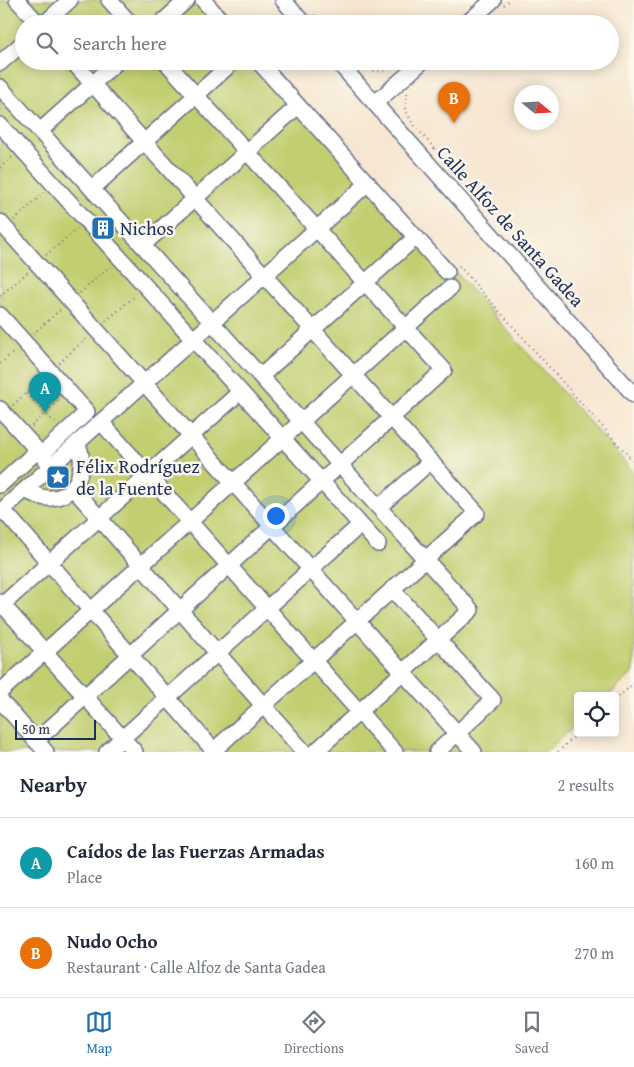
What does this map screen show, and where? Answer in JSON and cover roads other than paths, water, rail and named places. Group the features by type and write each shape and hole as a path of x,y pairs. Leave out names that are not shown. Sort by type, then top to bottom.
{"street":[{"path":"17,0 31,15"},
{"path":"54,15 70,0"},
{"path":"109,0 123,15"},
{"path":"170,15 186,0"},
{"path":"203,0 216,15"},
{"path":"283,0 296,15"},
{"path":"476,15 494,0"},
{"path":"0,63 15,50"},
{"path":"80,70 265,275 477,513 213,751 50,563 1,511 146,383 212,322 265,275 316,230 368,183"},
{"path":"40,131 108,70"},
{"path":"0,700 41,746 85,696 393,419 444,370 173,70"},
{"path":"92,189 224,70"},
{"path":"266,70 447,272"},
{"name":"Calle Alfoz de Santa Gadea","path":"345,70 634,395"},
{"path":"375,103 395,75 405,70"},
{"path":"0,87 471,610 315,752"},
{"path":"143,246 298,106"},
{"path":"0,125 378,544"},
{"path":"3,225 474,752"},
{"path":"261,376 416,237"},
{"path":"0,692 450,288"},
{"path":"0,315 87,412 65,433 0,485"},
{"path":"135,752 1,604 100,519 240,392"},
{"path":"2,412 51,466"},
{"path":"101,422 265,609 395,752"},
{"path":"25,490 51,498 63,495 73,488 81,465 81,450 77,443"},
{"path":"379,507 431,461"},
{"path":"73,488 304,752"},
{"path":"107,752 360,525"},
{"path":"392,589 494,700 437,752"}],"place":[{"name":"Nudo Ocho","path":"454,123"},
{"name":"Nichos","path":"103,228"},
{"name":"Caídos de las Fuerzas Armadas","path":"45,413"},
{"name":"Félix Rodríguez de la Fuente","path":"58,477"}]}
